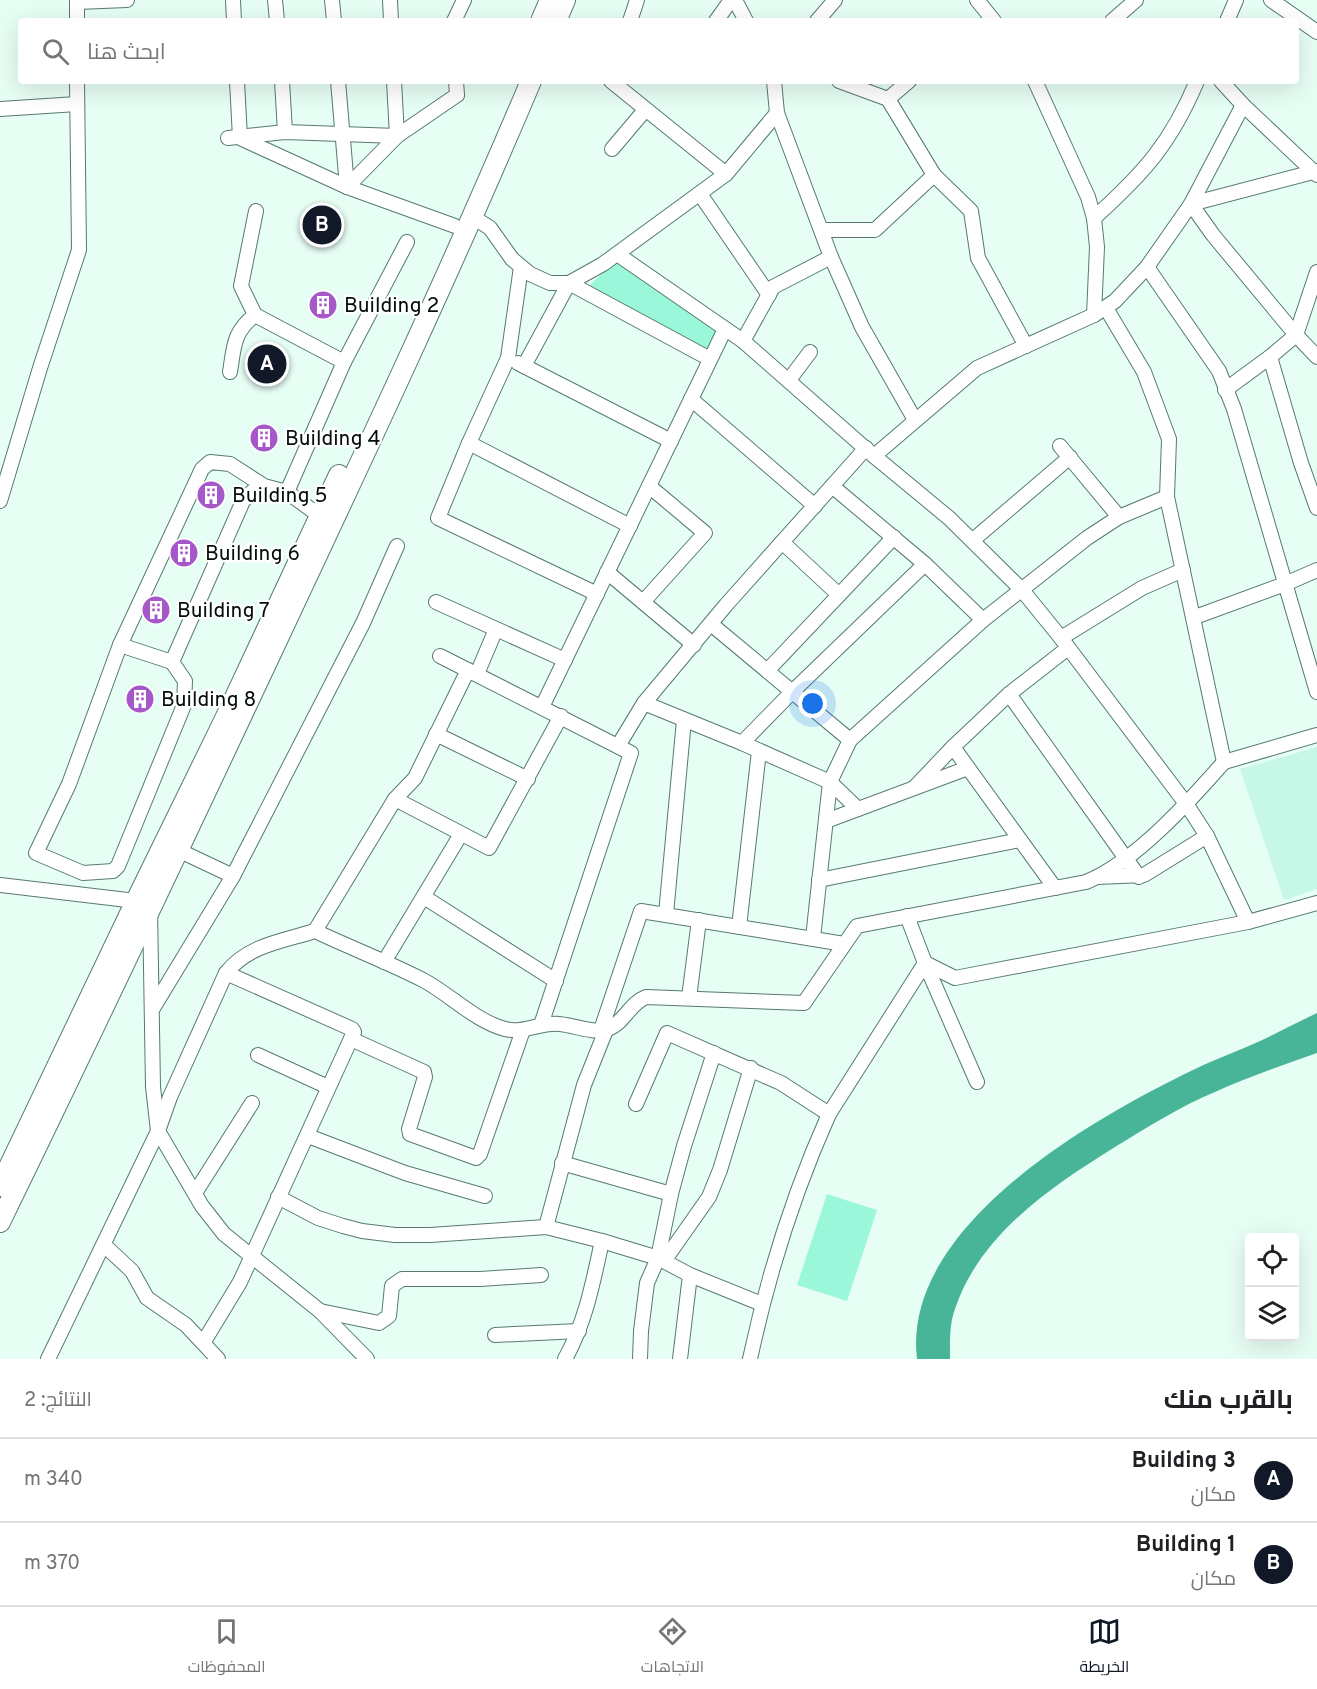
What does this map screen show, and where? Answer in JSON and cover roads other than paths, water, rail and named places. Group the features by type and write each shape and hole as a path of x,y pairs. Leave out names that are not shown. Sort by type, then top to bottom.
{"main road":[{"path":"542,18 550,0"},
{"path":"557,18 565,0"},
{"path":"0,1186 143,904 178,850 455,226 515,84"},
{"path":"0,1222 224,721 474,217 530,84"}],"street":[{"path":"77,18 77,1 127,0"},
{"path":"233,0 234,18"},
{"path":"275,0 277,18"},
{"path":"332,0 333,18"},
{"path":"390,0 391,18"},
{"path":"455,18 464,0"},
{"path":"631,18 637,0"},
{"path":"718,18 733,0 744,18"},
{"path":"819,18 835,0"},
{"path":"977,0 990,18"},
{"path":"1115,18 1136,0"},
{"path":"1228,18 1236,0"},
{"path":"1271,0 1297,18"},
{"path":"1299,19 1317,32"},
{"path":"0,501 79,250 77,84"},
{"path":"234,138 237,84"},
{"path":"282,84 285,132"},
{"path":"338,84 347,187"},
{"path":"394,84 397,136"},
{"path":"347,187 397,136 457,95 456,84"},
{"path":"615,84 726,174"},
{"path":"774,84 777,113 831,257 862,327 915,420"},
{"path":"846,84 888,99 934,175 971,211 978,258 1026,346"},
{"path":"888,99 906,84"},
{"path":"1036,84 1088,197 1094,218 1100,311 1144,372 1169,439 1167,497 1224,762"},
{"path":"1094,218 1132,184 1151,162 1178,122 1196,84"},
{"path":"1224,84 1316,173"},
{"path":"0,109 77,104"},
{"path":"618,746 644,703 832,486 870,452 915,420 977,368 1100,311 1130,286 1147,267 1191,204 1243,105"},
{"path":"612,149 645,110"},
{"path":"524,366 570,283 603,264 726,174 777,113"},
{"path":"234,138 285,132 397,136"},
{"path":"234,138 347,187 455,226"},
{"path":"1191,204 1316,173"},
{"path":"822,230 875,230 934,175"},
{"path":"700,194 769,295"},
{"path":"1191,204 1213,235 1317,357"},
{"path":"256,211 241,286 255,315 344,362"},
{"path":"474,217 490,228 512,259 530,274 550,283 570,283 711,359"},
{"path":"287,492 344,362 407,242"},
{"path":"616,254 743,341 973,540 1022,590 1065,643 1187,805 1207,836 1248,922"},
{"path":"743,341 773,287 831,257"},
{"path":"521,267 508,358 469,442 438,518 597,594"},
{"path":"1147,267 1219,371 1234,409 1317,692"},
{"path":"1225,390 1296,335 1317,272"},
{"path":"230,372 236,334 245,322 255,315"},
{"path":"542,707 725,329"},
{"path":"789,380 810,352"},
{"path":"1270,357 1301,463 1317,508"},
{"path":"508,358 671,441"},
{"path":"691,399 815,506"},
{"path":"469,442 630,526"},
{"path":"1060,446 1119,517"},
{"path":"973,540 1070,457"},
{"path":"120,645 172,662 185,681 184,705 118,866 113,871 83,873 36,853 69,784 120,645 201,469 210,462 230,464 264,486 287,492 326,519"},
{"path":"172,662 243,501 264,486"},
{"path":"643,602 705,533 649,486"},
{"path":"832,486 926,564 982,620"},
{"path":"813,939 830,782 850,740 982,620 1087,538 1119,517 1167,497"},
{"path":"767,671 894,537"},
{"path":"782,542 839,595"},
{"path":"153,1008 233,876 363,623 397,546"},
{"path":"742,743 926,564"},
{"path":"914,788 953,747 1065,643 1142,588 1183,570"},
{"path":"1194,617 1317,570"},
{"path":"607,572 694,645"},
{"path":"436,602 565,660"},
{"path":"711,624 850,740"},
{"path":"315,931 395,799 416,777 436,734 496,629"},
{"path":"440,656 631,753 541,1024"},
{"path":"1009,694 1139,877"},
{"path":"644,703 830,782 858,809"},
{"path":"395,799 489,848 561,716"},
{"path":"666,914 684,720"},
{"path":"436,734 528,779"},
{"path":"48,1359 158,1131 170,1097 226,973 247,953 315,931 424,981 505,1029 523,1030 541,1024 559,1024 603,1030 616,1024 641,999 652,996 804,1003 857,927 1076,885 1097,877 1126,858 1187,805 1224,762 1317,735"},
{"path":"953,747 1055,888"},
{"path":"739,927 759,751"},
{"path":"826,820 968,768"},
{"path":"384,962 461,834"},
{"path":"1097,877 1139,877 1207,836"},
{"path":"819,880 1020,840"},
{"path":"178,850 233,876"},
{"path":"0,885 143,904 153,1008 153,1087 158,1131 195,1193 224,1234 320,1311 367,1359"},
{"path":"424,897 556,981"},
{"path":"925,963 955,978 1248,922 1317,903"},
{"path":"546,1227 584,1085 641,911 844,944"},
{"path":"907,916 977,1082"},
{"path":"689,998 699,920"},
{"path":"750,1359 762,1304 805,1171 829,1114 925,963"},
{"path":"203,1343 240,1282 354,1032 352,1029 226,973"},
{"path":"351,1040 424,1072 425,1077 409,1130 410,1134 476,1158 480,1154 523,1030"},
{"path":"636,1104 667,1033 781,1083 829,1114"},
{"path":"661,1259 671,1194 714,1053"},
{"path":"258,1055 328,1087"},
{"path":"640,1359 647,1283 661,1259 709,1197 720,1170 751,1068"},
{"path":"153,1087 160,1095 170,1097"},
{"path":"195,1193 252,1103"},
{"path":"308,1136 405,1173 485,1196"},
{"path":"562,1163 671,1194"},
{"path":"278,1197 318,1218 362,1231 384,1234 430,1235 546,1227 661,1259 690,1275 762,1304"},
{"path":"565,1359 587,1309 602,1241"},
{"path":"104,1245 132,1272 147,1298 186,1325 218,1359"},
{"path":"320,1311 380,1323 389,1316 392,1286 402,1279 480,1279 541,1275"},
{"path":"680,1359 690,1275"},
{"path":"495,1335 579,1331"}],"place":[{"name":"Building 1","path":"322,225"},
{"name":"Building 2","path":"323,305"},
{"name":"Building 3","path":"267,364"},
{"name":"Building 4","path":"264,438"},
{"name":"Building 5","path":"211,495"},
{"name":"Building 6","path":"184,553"},
{"name":"Building 7","path":"156,610"},
{"name":"Building 8","path":"140,699"}]}
